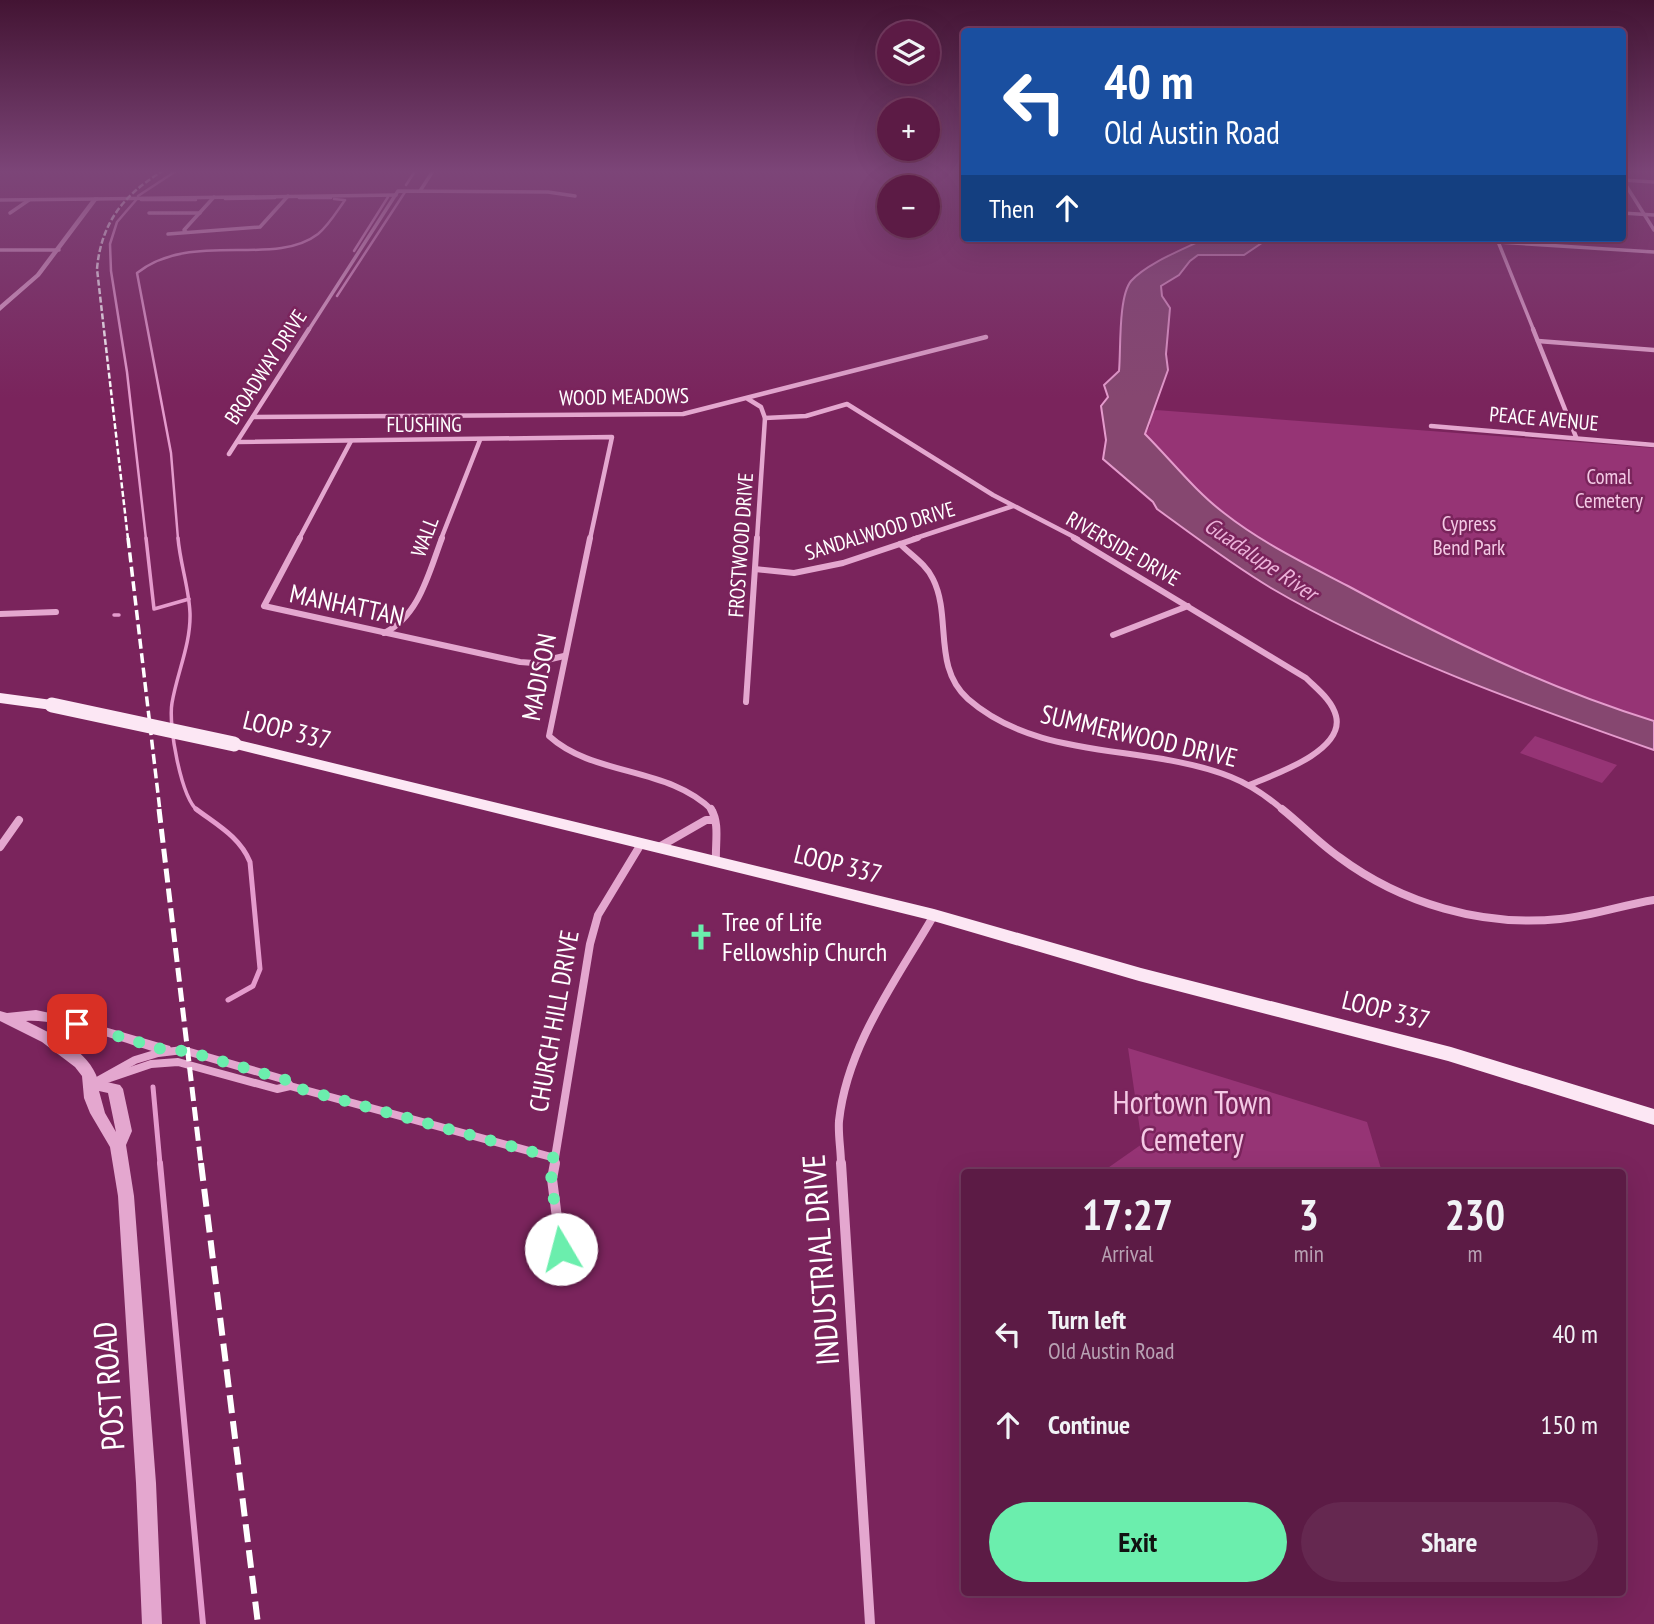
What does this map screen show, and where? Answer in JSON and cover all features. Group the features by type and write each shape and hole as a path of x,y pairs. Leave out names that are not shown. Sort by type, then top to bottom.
{"main road":[{"name":"LOOP 337","path":"0,698 52,705 234,744 934,915 1139,974 1451,1054 1654,1117"}],"street":[{"path":"0,309 4,302 38,275 61,247"},
{"name":"BROADWAY DRIVE","path":"229,454 362,247"},
{"path":"1500,247 1576,437"},
{"path":"1586,247 1654,252"},
{"path":"0,250 59,250"},
{"name":"WOOD MEADOWS","path":"253,417 664,415 699,411 986,337"},
{"path":"1538,341 1654,349"},
{"path":"748,399 761,407 765,418"},
{"name":"RIVERSIDE DRIVE","path":"765,418 806,416 848,404 1013,506 1083,542 1306,678 1330,699 1339,722 1335,734 1321,750 1308,759 1249,785"},
{"name":"FROSTWOOD DRIVE","path":"746,702 765,418"},
{"name":"PEACE AVENUE","path":"1432,426 1654,445"},
{"name":"FLUSHING","path":"237,442 612,437"},
{"name":"MADISON","path":"612,437 548,731 551,740 562,747 646,775 695,796 711,806 714,820"},
{"name":"WALL","path":"384,633 397,627 417,602 480,440"},
{"name":"MANHATTAN","path":"351,441 264,606 520,662 534,663 564,656"},
{"name":"SANDALWOOD DRIVE","path":"755,569 794,573 843,563 1013,506"},
{"name":"SUMMERWOOD DRIVE","path":"900,544 933,579 939,600 943,651 949,671 959,689 975,704 1028,733 1206,769 1249,785 1289,814 1339,858 1367,876 1420,901 1447,909 1508,920 1556,919 1654,901"},
{"path":"1113,635 1188,606"},
{"path":"0,614 56,612"},
{"path":"0,847 19,820"},
{"path":"650,845 706,820 714,820 718,825 715,841 716,862"},
{"name":"CHURCH HILL DRIVE","path":"561,1249 551,1179 590,944 598,915 610,894 650,845"},
{"name":"INDUSTRIAL DRIVE","path":"870,1624 839,1124 843,1097 860,1043 934,915"},
{"path":"4,1017 36,1015 77,1024 165,1050 187,1051 286,1080 290,1086"},
{"path":"4,1017 53,1042 76,1059 86,1069 92,1084"},
{"path":"92,1084 126,1063 165,1050"},
{"path":"92,1084 151,1064 166,1062 189,1065 277,1089 290,1086 555,1158"},
{"name":"POST ROAD","path":"118,1144 108,1136 91,1094 92,1084 115,1089 124,1131 118,1144 126,1196 146,1483 152,1624"}],"green space":[{"name":"Cypress Bend Park","path":"1156,410 1654,448 1654,721 1536,678 1460,643 1385,606 1253,534 1203,495 1145,434 1150,426 1150,414"},
{"path":"1535,736 1617,765 1602,783 1520,753"},
{"name":"Hortown Town Cemetery","path":"1128,1048 1367,1122 1381,1169 1106,1169 1142,1144"}],"water":[{"name":"Guadalupe River","path":"1188,247 1256,247 1244,255 1198,255 1179,275 1161,286 1162,296 1170,308 1166,354 1168,370 1145,434 1203,495 1254,534 1385,606 1536,678 1654,721 1654,750 1458,678 1315,612 1256,579 1199,540 1157,509 1153,502 1103,459 1106,440 1101,406 1108,397 1104,385 1119,371 1122,311 1127,289 1138,274"}],"waterway":[{"path":"110,247 146,539"},
{"path":"178,539 171,453 137,273 158,260 182,254 285,247"},
{"path":"354,251 357,247"},
{"path":"337,296 369,247"},
{"path":"146,538 154,609 188,599"},
{"path":"178,538 188,599"},
{"path":"188,599 190,625 171,713 181,777 197,810"},
{"path":"114,615 119,615"},
{"path":"197,810 234,838 250,862 260,969 253,986 228,1000"},
{"path":"153,1087 160,1164"},
{"path":"160,1163 203,1624"}],"railway":[{"path":"101,247 97,269 128,539"},
{"path":"128,538 160,811"},
{"path":"159,809 201,1164"},
{"path":"201,1163 258,1624"}],"place":[{"name":"Tree of Life Fellowship Church","path":"701,937"}],"route":[{"path":"77,1024 165,1050 187,1051 286,1080 290,1086 555,1158 551,1179 561,1249"}],"park label":[{"name":"Comal Cemetery","path":"1609,489"}]}
